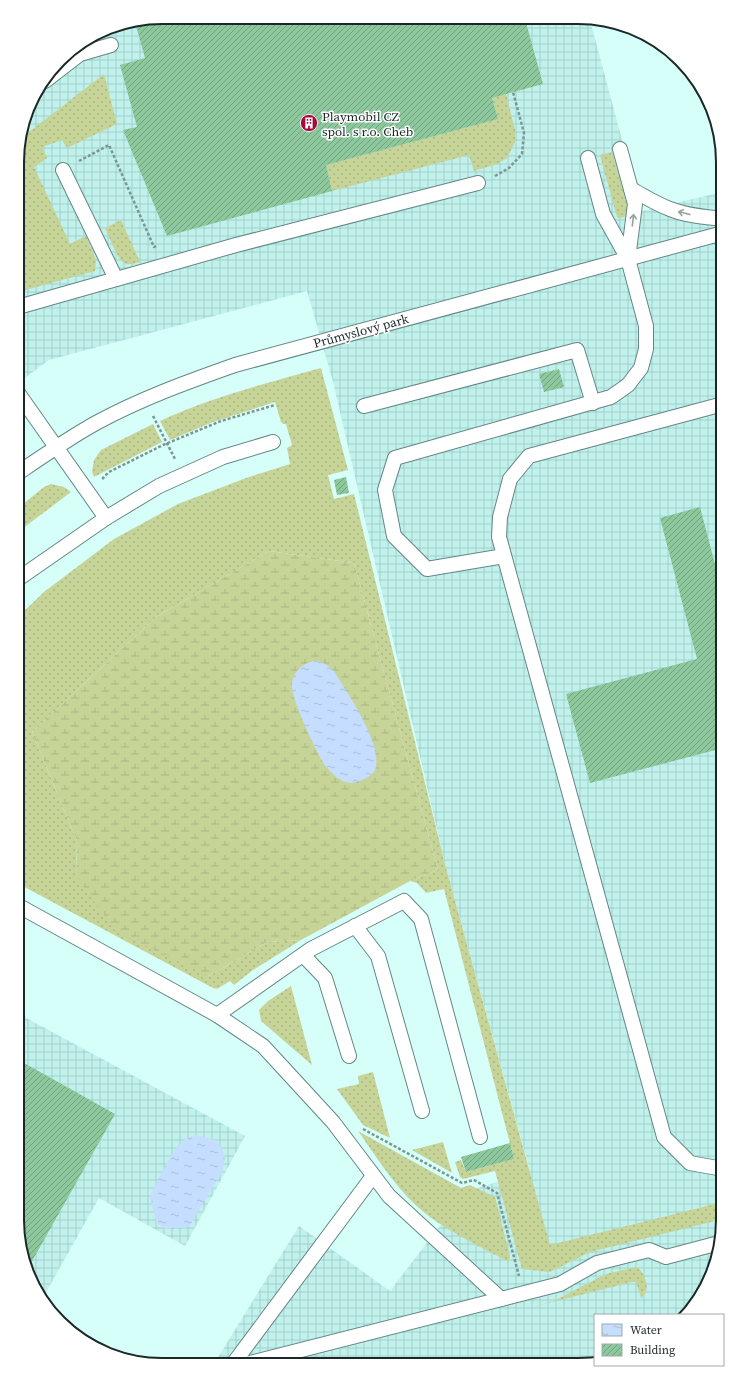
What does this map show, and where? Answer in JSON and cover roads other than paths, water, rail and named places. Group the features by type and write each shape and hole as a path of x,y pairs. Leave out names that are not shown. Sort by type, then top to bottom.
{"lane":[{"path":"58,71 80,54 111,45"},
{"path":"620,149 635,204 628,259"},
{"path":"504,556 427,569 394,536 386,490 395,458 611,397 628,385 640,368 646,349 646,326 628,259 603,214 588,158"},
{"path":"63,170 116,280"},
{"path":"24,305 236,245 478,183"},
{"path":"631,188 653,202 671,210 689,215 716,218"},
{"name":"Průmyslový park","path":"24,469 95,423 144,399 235,365 716,235"},
{"path":"364,406 577,350 593,403"},
{"path":"24,401 106,518"},
{"path":"716,406 529,456 510,479 500,517 499,538 664,1137 690,1163 716,1168"},
{"path":"24,574 106,518 159,486 216,460 273,442"},
{"path":"217,1015 311,949 404,901 421,919 480,1137"},
{"path":"24,909 217,1015 263,1046 333,1122 389,1196 501,1299"},
{"path":"355,926 378,956 422,1111"},
{"path":"303,955 325,978 349,1056"},
{"path":"237,1358 373,1176"},
{"path":"270,1358 560,1284 598,1263 649,1250 666,1257 713,1244"}],"water":[{"path":"314,661 325,664 334,671 363,719 369,733 376,759 375,770 370,776 360,781 350,783 343,781 336,777 324,764 315,748 295,701 292,685 294,676 302,666"},
{"path":"196,1135 216,1140 222,1149 225,1159 222,1172 189,1227 165,1229 156,1222 150,1196 175,1149 185,1139"}],"place":[{"name":"Playmobil CZ spol. s r.o. Cheb","path":"309,123"}]}
